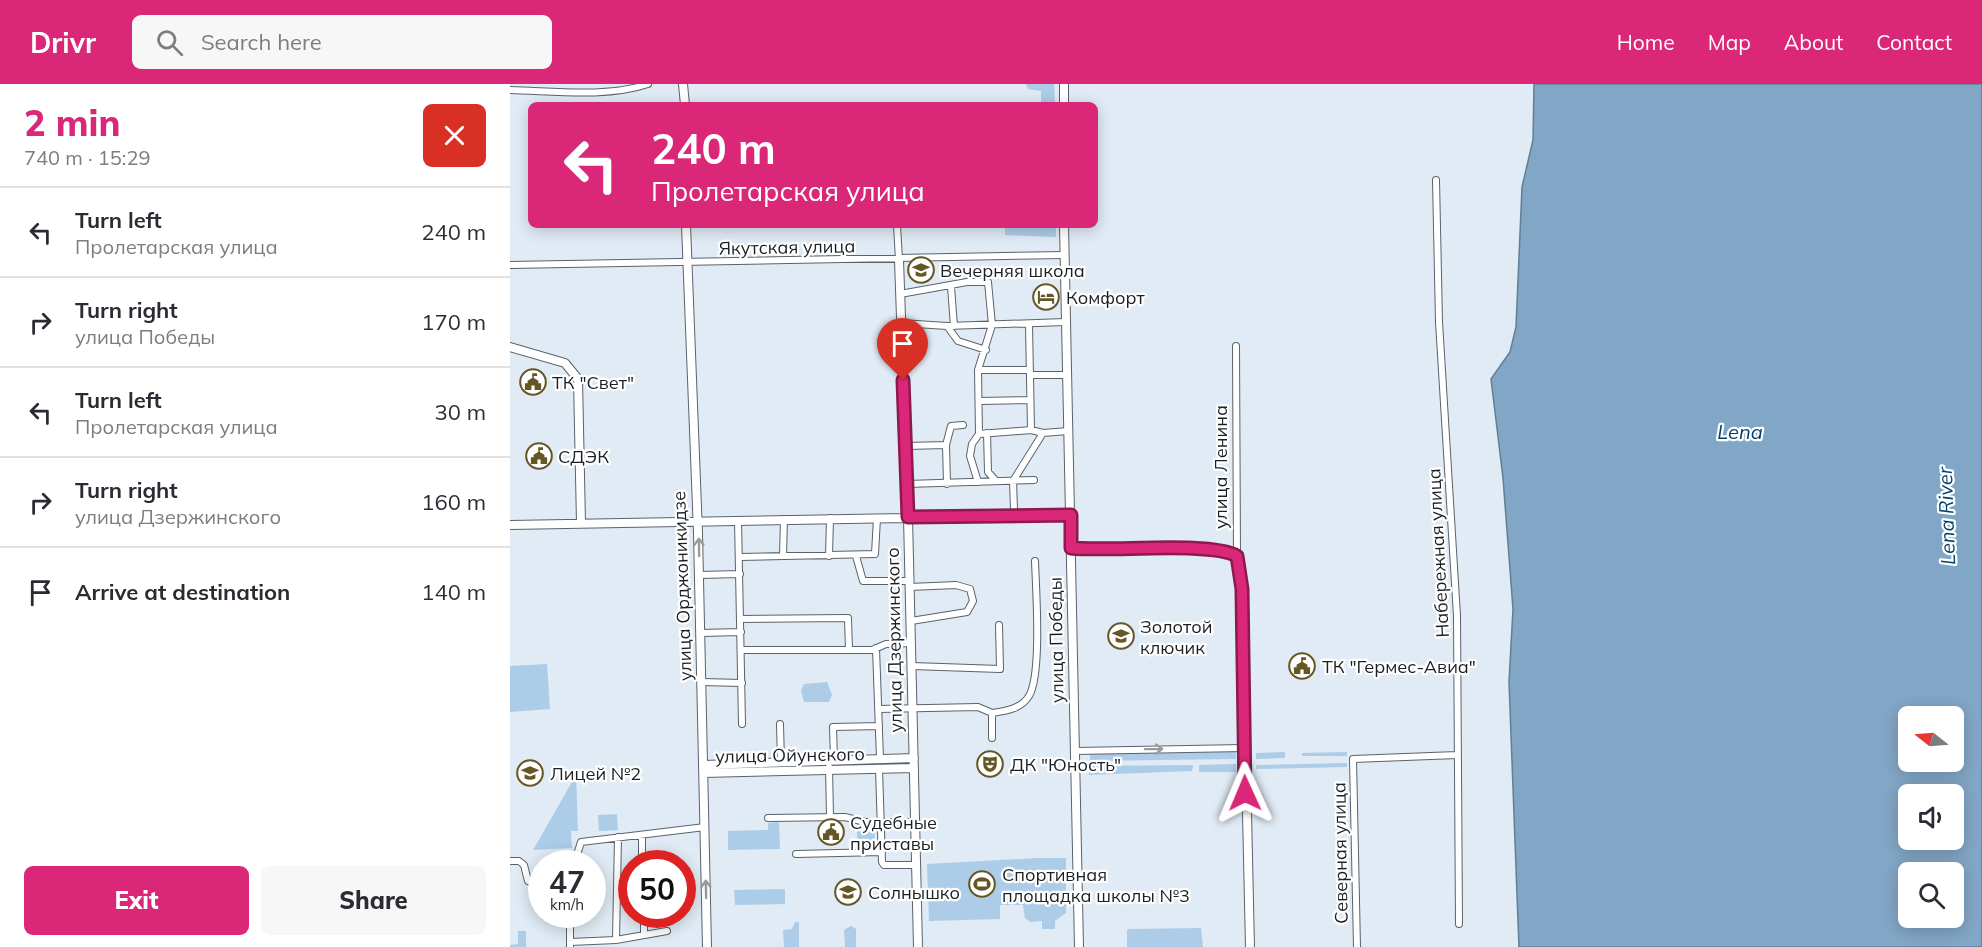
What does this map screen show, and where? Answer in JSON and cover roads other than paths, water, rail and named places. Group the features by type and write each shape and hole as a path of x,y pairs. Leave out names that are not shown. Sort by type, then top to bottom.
{"main road":[{"path":"683,84 685,102"},
{"path":"1064,84 1064,102"},
{"name":"улица Орджоникидзе","path":"686,228 698,520 707,947"},
{"name":"улица Победы","path":"1064,228 1079,947"},
{"name":"улица Дзержинского","path":"899,260 910,584 918,947"},
{"path":"510,347 558,360 575,373 580,388 581,523"},
{"path":"510,525 738,519 1071,515"},
{"path":"1071,548 1099,550 1217,549 1237,556"},
{"name":"улица Ленина","path":"1237,556 1242,589 1250,947"},
{"name":"улица Ойунского","path":"704,769 781,762 914,758"},
{"name":"улица Ойунского","path":"704,769 914,768"}],"street":[{"path":"510,90 567,92 634,88 648,84"},
{"name":"Набережная улица","path":"1436,180 1439,322 1457,616 1460,743 1457,755 1459,924"},
{"name":"улица Дзержинского","path":"897,228 899,260"},
{"name":"Якутская улица","path":"510,265 686,264 1064,255"},
{"path":"900,294 951,287 967,282 988,282 992,325 978,370 979,434 972,444 970,456 978,482"},
{"path":"951,287 950,326 958,340 986,350"},
{"path":"901,323 950,326 1065,322"},
{"path":"1029,325 1031,430"},
{"name":"улица Ленина","path":"1236,346 1237,556"},
{"path":"978,370 1067,375"},
{"path":"980,401 1029,400"},
{"path":"947,484 946,445 951,426 963,425"},
{"path":"979,434 1031,430 1043,433 1068,431"},
{"path":"987,433 988,472 996,481"},
{"path":"1014,508 1013,481 1043,433"},
{"path":"906,446 946,445"},
{"path":"907,484 1034,480"},
{"path":"830,518 830,556"},
{"path":"740,557 875,554 877,518"},
{"path":"738,519 742,724"},
{"path":"783,556 784,519"},
{"path":"856,556 862,581 956,585 970,589 973,601 967,612 910,621"},
{"path":"878,708 978,707 992,713 1020,705 1028,698 1034,686 1035,561"},
{"path":"699,575 740,574"},
{"path":"741,619 848,618 849,650"},
{"path":"912,666 1000,669 999,625"},
{"path":"701,633 741,632"},
{"path":"741,650 849,650 876,648 886,644 911,644"},
{"path":"876,648 880,759"},
{"path":"702,682 742,683"},
{"path":"992,713 992,738"},
{"path":"780,724 781,762"},
{"path":"830,818 830,770 834,727 879,726"},
{"path":"1075,751 1244,748"},
{"name":"Северная улица","path":"1357,947 1353,759 1457,755"},
{"path":"879,769 884,865 916,865"},
{"path":"768,818 915,822"},
{"path":"578,850 580,842 705,827"},
{"path":"642,834 642,850"},
{"path":"616,940 618,837"},
{"path":"796,854 882,852"},
{"path":"510,861 524,864 528,881"},
{"path":"570,928 570,945 668,931"},
{"path":"644,928 644,935"}],"water":[{"name":"Lena","path":"1534,84 1982,84 1982,947 1519,947 1509,682 1513,609 1503,478 1491,379 1510,352 1516,327 1522,187 1533,140"}],"place":[{"name":"Вечерняя школа","path":"921,270"},
{"name":"Комфорт","path":"1046,297"},
{"name":"ТК \"Свет\"","path":"533,382"},
{"name":"СДЭК","path":"539,456"},
{"name":"Золотой ключик","path":"1121,636"},
{"name":"ТК \"Гермес-Авиа\"","path":"1302,666"},
{"name":"ДК \"Юность\"","path":"990,764"},
{"name":"Лицей №2","path":"530,773"},
{"name":"Судебные приставы","path":"831,832"},
{"name":"Спортивная площадка школы №3","path":"982,884"},
{"name":"Солнышко","path":"848,892"}],"water label":[{"name":"Lena River","path":"1946,516"}]}
